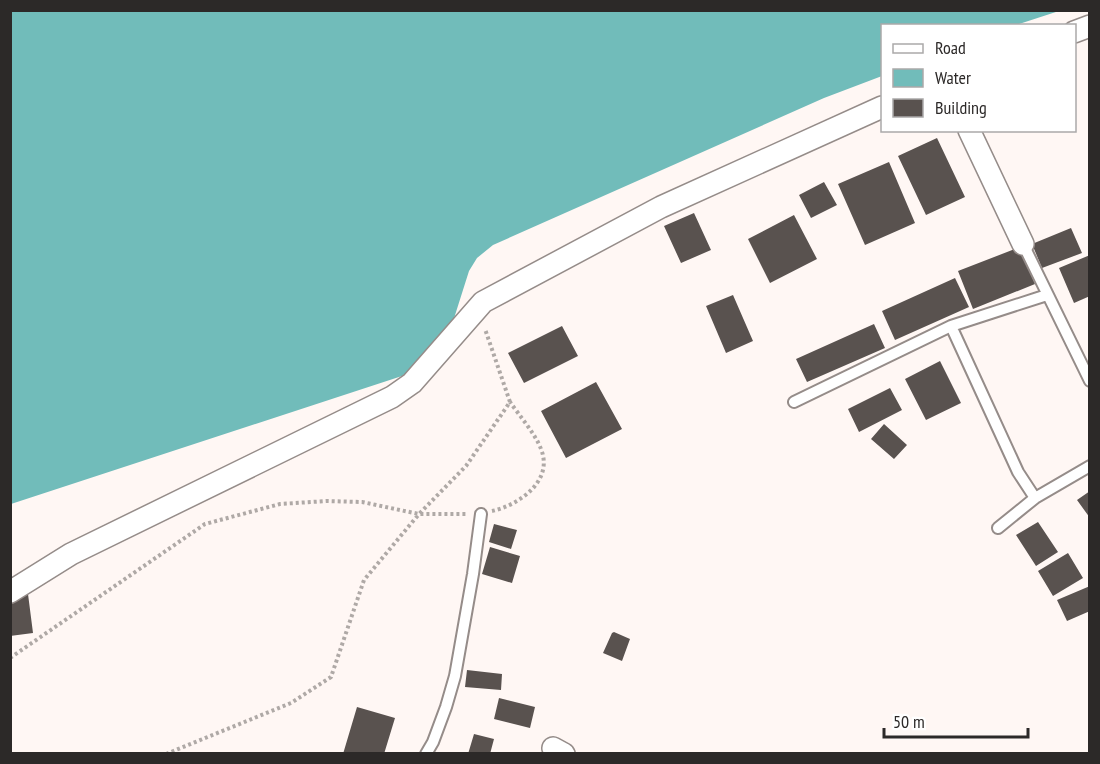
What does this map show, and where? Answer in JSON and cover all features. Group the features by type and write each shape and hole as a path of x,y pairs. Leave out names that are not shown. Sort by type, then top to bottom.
{"street":[{"path":"10,592 71,554 392,397 412,383 483,302 661,207 881,106"},
{"path":"970,132 1023,244"}],"lane":[{"path":"1023,244 1089,381"},
{"path":"794,402 951,326 1047,295"},
{"path":"951,326 1018,472 1035,498"},
{"path":"998,528 1035,498 1089,466"},
{"path":"426,753 433,742 455,676 481,514"}],"path":[{"path":"10,658 205,524 280,504 327,501 362,502 419,514 481,514 501,509 524,497 534,488 541,475 543,461 541,449 510,402 483,325 481,314 483,302"},
{"path":"166,753 291,703 331,677 364,580 419,514 466,466 510,402"}],"water":[{"path":"10,11 1059,11 1019,24 881,24 881,76 824,98 493,245 477,258 469,271 450,331 432,354 402,376 11,504"}],"building":[{"path":"937,138 965,197 926,215 898,156"},
{"path":"889,162 915,223 865,245 838,184"},
{"path":"824,182 837,205 811,218 799,195"},
{"path":"694,213 711,250 681,263 664,226"},
{"path":"794,215 817,259 770,283 748,239"},
{"path":"1071,228 1082,253 1042,268 1032,244"},
{"path":"1020,247 1035,284 973,309 958,271"},
{"path":"1090,255 1090,296 1074,303 1059,268"},
{"path":"955,278 969,307 895,340 882,311"},
{"path":"733,295 753,341 726,353 706,306"},
{"path":"874,324 885,348 807,382 796,359"},
{"path":"562,326 578,356 524,383 508,353"},
{"path":"940,361 961,403 926,420 905,379"},
{"path":"596,382 622,429 566,458 541,411"},
{"path":"890,388 902,410 859,432 848,409"},
{"path":"884,424 907,445 894,459 871,439"},
{"path":"1090,491 1090,518 1077,500"},
{"path":"1038,522 1058,552 1036,566 1016,535"},
{"path":"494,524 517,530 511,549 489,542"},
{"path":"490,547 520,556 512,583 482,574"},
{"path":"1068,553 1083,578 1053,596 1038,571"},
{"path":"1090,586 1090,611 1067,621 1057,600"},
{"path":"28,594 33,633 10,636 10,596"},
{"path":"614,632 630,639 622,661 603,653"},
{"path":"467,670 502,674 501,690 465,687"},
{"path":"499,698 535,707 530,728 494,719"},
{"path":"357,707 395,718 384,754 343,754"},
{"path":"474,734 494,739 490,754 468,754"}]}
